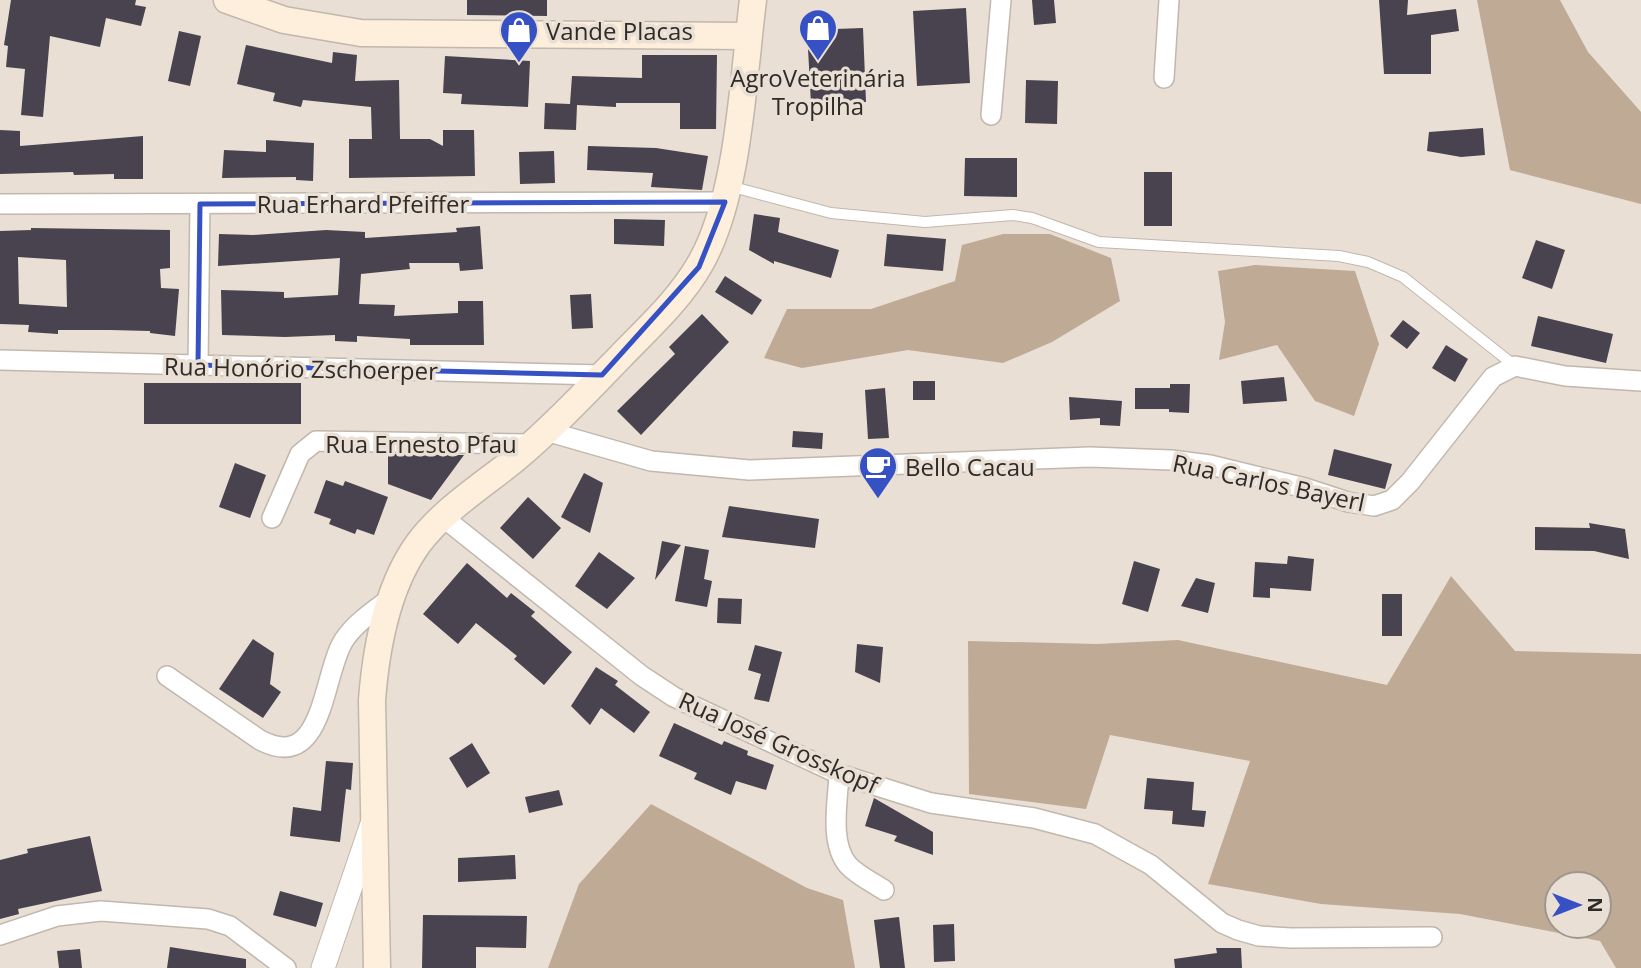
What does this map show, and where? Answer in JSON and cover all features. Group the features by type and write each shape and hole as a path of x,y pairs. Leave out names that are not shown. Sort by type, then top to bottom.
{"main road":[{"path":"227,0 284,20 361,33 748,36"},
{"path":"377,968 374,673 391,597 418,543 444,517 539,437 602,375 683,290 711,245 727,194 753,0"}],"street":[{"path":"991,115 1001,0"},
{"path":"1164,78 1169,0"},
{"name":"Rua Erhard Pfeiffer","path":"0,204 460,203 727,194"},
{"path":"198,365 200,204"},
{"name":"Rua Honório Zschoerper","path":"0,360 602,375"},
{"path":"1515,366 1565,376 1641,381"},
{"name":"Rua Carlos Bayerl","path":"539,437 650,461 749,470 1104,457 1171,460 1210,465 1305,488 1348,502 1374,506 1392,500 1410,482 1493,377 1515,366"},
{"name":"Rua Ernesto Pfau","path":"272,517 300,454 316,441 539,437"},
{"name":"Rua José Grosskopf","path":"444,517 642,676 674,697 839,774 931,803 1034,818 1095,834 1151,865 1222,923 1259,936 1432,937"},
{"path":"167,676 274,747 287,748 299,744 324,703 344,641 360,621 391,597"},
{"path":"839,774 837,816 840,854 849,867 884,890"},
{"path":"323,968 374,817"},
{"path":"0,935 57,916 101,911 208,919 230,926 286,968"}],"lane":[{"path":"727,194 831,213 925,222 1013,215 1032,218 1099,242 1339,256 1368,262 1404,277 1515,366"}],"highlighted area":[{"path":"725,202 699,267 602,375 198,365 200,204"}],"shaded area":[{"path":"1477,0 1560,0 1588,52 1641,112 1641,204 1510,170"},
{"path":"1003,234 1050,234 1111,258 1120,301 1052,342 1003,363 908,350 802,368 764,358 787,309 871,309 955,281 962,245"},
{"path":"1255,265 1355,271 1379,344 1354,416 1315,401 1277,345 1219,360 1225,322 1218,271"},
{"path":"1451,576 1515,651 1641,654 1641,968 1616,968 1600,941 1595,940 1613,940 1613,870 1543,870 1543,930 1460,914 1321,904 1208,884 1250,761 1110,735 1086,809 969,794 968,641 1097,644 1178,640 1387,685"},
{"path":"651,804 807,888 843,900 855,968 548,968 579,884"}],"building":[{"path":"11,0 136,0 135,5 146,7 141,26 106,18 100,47 50,36 43,117 21,115 25,69 6,67 8,46 4,45"},
{"path":"467,0 547,0 547,16 467,15"},
{"path":"1032,0 1054,0 1056,23 1034,25"},
{"path":"1379,0 1408,0 1407,15 1456,9 1459,31 1431,35 1431,74 1384,74"},
{"path":"966,8 970,83 917,86 913,11"},
{"path":"863,28 866,102 811,104 807,30"},
{"path":"179,31 201,36 190,86 168,81"},
{"path":"246,45 332,63 333,52 357,55 355,81 399,80 400,139 430,139 443,146 443,130 474,130 475,176 349,178 349,139 372,139 371,107 303,100 301,107 273,101 275,93 237,84"},
{"path":"642,55 717,55 716,129 680,129 680,103 616,103 616,107 577,105 576,130 544,129 545,103 570,104 572,76 642,78"},
{"path":"445,56 530,61 528,107 461,104 462,94 443,93"},
{"path":"1026,80 1058,81 1057,124 1025,123"},
{"path":"1483,128 1485,155 1461,157 1427,151 1429,132"},
{"path":"0,130 20,131 20,146 143,136 143,179 114,179 114,174 74,175 73,172 0,174"},
{"path":"266,140 314,143 313,181 296,180 296,177 222,178 224,150 266,152"},
{"path":"588,146 656,148 708,156 702,190 651,187 653,173 587,170"},
{"path":"554,151 555,183 520,184 519,152"},
{"path":"965,158 1017,158 1017,197 964,196"},
{"path":"1144,172 1172,172 1172,226 1144,226"},
{"path":"754,214 780,218 778,232 839,250 831,278 774,261 774,264 749,250"},
{"path":"614,219 665,220 664,246 614,244"},
{"path":"480,226 483,269 460,271 459,263 409,263 410,269 361,274 359,304 395,305 394,316 458,313 458,301 483,301 484,345 410,345 410,339 357,336 357,342 335,341 335,335 222,335 221,290 284,292 284,298 338,295 340,258 218,266 219,234 253,235 326,230 365,232 365,238 457,232 456,228"},
{"path":"170,230 170,268 160,269 161,288 179,289 175,336 150,331 58,330 58,334 28,332 29,325 0,324 0,231","holes":["18,257 66,260 67,307 19,304"]},
{"path":"887,234 946,239 943,271 884,266"},
{"path":"1536,240 1565,250 1552,289 1522,278"},
{"path":"725,276 762,300 752,315 715,292"},
{"path":"591,294 593,328 572,329 570,295"},
{"path":"702,314 729,342 641,435 617,411 675,354 669,347"},
{"path":"1538,316 1613,334 1606,363 1531,346"},
{"path":"1403,320 1420,333 1407,349 1390,336"},
{"path":"1446,345 1468,359 1455,382 1432,368"},
{"path":"1284,377 1287,401 1243,404 1241,381"},
{"path":"913,381 935,381 935,400 913,400"},
{"path":"144,383 301,383 301,424 144,424"},
{"path":"1170,384 1190,384 1189,413 1169,412 1169,409 1135,409 1135,388 1170,388"},
{"path":"885,388 889,438 868,439 865,390"},
{"path":"1069,397 1122,401 1120,426 1100,425 1100,418 1070,420"},
{"path":"793,431 823,433 822,449 792,447"},
{"path":"1334,449 1392,464 1385,489 1328,475"},
{"path":"388,454 464,455 431,500 388,484"},
{"path":"235,463 266,475 250,518 219,507"},
{"path":"584,473 603,483 590,533 561,517"},
{"path":"326,480 343,486 345,481 388,497 374,535 357,529 355,534 329,524 331,519 314,513"},
{"path":"528,497 561,528 533,559 500,528"},
{"path":"729,506 819,519 815,548 722,537"},
{"path":"1589,523 1625,529 1629,559 1594,551 1535,550 1535,527 1590,528"},
{"path":"662,541 681,545 655,580"},
{"path":"685,546 709,550 704,579 712,581 707,607 675,601"},
{"path":"599,552 635,578 607,609 575,586"},
{"path":"1288,556 1314,559 1311,591 1270,588 1270,598 1253,597 1255,562 1287,564"},
{"path":"1134,561 1160,569 1148,612 1122,604"},
{"path":"467,563 507,598 511,593 535,612 531,616 572,652 544,685 514,659 517,656 476,623 458,644 423,614"},
{"path":"1196,578 1215,583 1208,613 1181,606"},
{"path":"1382,594 1402,594 1402,636 1382,636"},
{"path":"718,598 742,599 741,624 717,623"},
{"path":"253,639 274,653 270,684 281,692 263,718 219,689"},
{"path":"857,644 883,647 880,683 855,672"},
{"path":"755,645 782,652 769,702 754,699 761,674 748,670"},
{"path":"596,667 618,681 615,685 650,712 634,733 601,708 590,725 571,706"},
{"path":"674,723 722,745 724,741 748,751 747,755 774,765 766,790 736,781 731,795 694,779 697,773 659,756"},
{"path":"472,743 490,773 467,788 449,758"},
{"path":"326,761 353,763 351,790 346,789 340,842 290,836 293,807 321,811"},
{"path":"1147,778 1194,782 1192,810 1206,811 1204,827 1172,824 1173,811 1144,809"},
{"path":"559,790 563,805 529,813 525,797"},
{"path":"874,798 933,832 933,855 894,841 897,836 865,826"},
{"path":"90,836 102,891 18,909 19,914 0,919 0,860 28,853 27,849"},
{"path":"515,855 516,879 458,882 458,858"},
{"path":"280,891 323,903 316,927 273,915"},
{"path":"423,915 527,916 526,948 476,947 476,968 422,968"},
{"path":"899,917 905,968 880,968 874,920"},
{"path":"954,924 955,961 934,962 933,925"},
{"path":"170,947 246,959 246,968 167,968"},
{"path":"1216,948 1241,948 1242,968 1175,968 1174,959 1217,953"},
{"path":"80,949 82,968 59,968 57,951"}],"place":[{"name":"AgroVeterinária Tropilha","path":"818,62"},
{"name":"Vande Placas","path":"519,64"},
{"name":"Bello Cacau","path":"878,500"}]}
